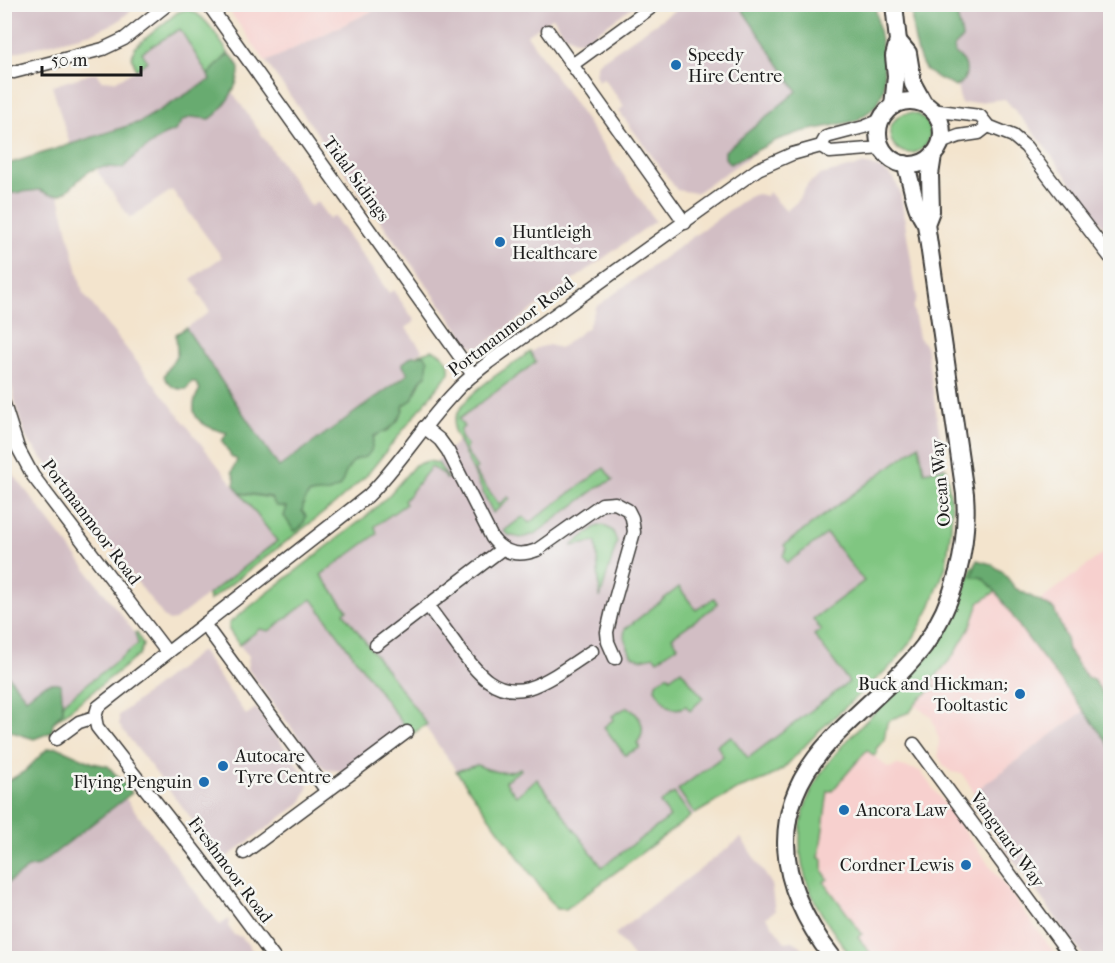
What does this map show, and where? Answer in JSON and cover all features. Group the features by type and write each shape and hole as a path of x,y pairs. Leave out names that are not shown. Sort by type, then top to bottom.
{"street":[{"path":"14,72 90,53 112,45 138,29 168,4"},
{"name":"Tidal Sidings","path":"208,4 473,375"},
{"path":"572,65 656,4"},
{"path":"894,4 898,41 894,56 897,76 893,106 881,120 878,138 888,157 905,164 926,161 936,149 959,136 980,133 988,126"},
{"path":"548,31 685,223"},
{"path":"898,41 908,53 913,84 939,121 941,130 936,149"},
{"path":"893,106 910,101 927,107 980,117 988,126 1013,136 1026,147 1110,257"},
{"name":"Portmanmoor Road","path":"56,739 79,722 95,717 98,707 368,496 455,391 473,375 758,169 792,154 821,146 826,137 881,120"},
{"name":"Portmanmoor Road","path":"821,146 830,152 882,148"},
{"name":"Ocean Way","path":"833,958 806,918 790,881 787,838 793,800 820,751 905,668 924,645 952,592 964,544 965,494 926,224 931,211 930,175 936,149"},
{"name":"Ocean Way","path":"905,164 911,179 918,214 926,224"},
{"name":"Portmanmoor Road","path":"4,404 18,448 33,476 167,652"},
{"path":"424,427 440,440 448,451 492,538 502,549 511,554 537,550 602,504 615,502 628,510 634,524 634,532 608,632 608,642 615,658"},
{"path":"376,645 387,634 428,606 502,549"},
{"path":"428,606 472,667 485,680 499,688 514,690 529,688 592,651"},
{"path":"204,624 326,790"},
{"name":"Freshmoor Road","path":"95,717 97,727 199,857 274,958"},
{"path":"244,853 406,732"},
{"name":"Vanguard Way","path":"914,744 1072,958"}],"shaded area":[{"path":"4,5 138,5 117,22 95,32 5,55"},
{"path":"225,5 385,5 266,62"},
{"path":"385,5 635,5 587,39 577,41 564,34 553,17 527,35 655,221 482,346 474,347 469,344 266,62"},
{"path":"682,5 749,5 818,110 696,193 677,190 619,111 624,106 603,78 598,81 595,73 598,63"},
{"path":"944,5 1110,5 1110,236 1039,139 1005,99 961,104 946,35"},
{"path":"180,29 211,79 140,122 70,145 52,86 97,72 101,80 116,81 147,61 142,52"},
{"path":"226,83 311,206 317,202 329,219 334,216 389,293 393,290 415,321 406,328 422,350 402,364 408,373 279,467 186,328 210,312 198,293 200,291 191,279 222,257 172,190 130,218 97,171"},
{"path":"48,152 83,293 277,541 175,620 169,621 165,618 26,438 18,414 5,359 10,358 4,338 4,165"},
{"path":"865,164 882,169 894,179 900,191 917,297 913,308 919,337 926,346 949,495 940,575 772,775 736,790 695,814 566,909 556,909 418,717 344,771 326,770 313,757 247,668 249,656 239,645 260,629 269,631 329,586 321,575 377,534 375,527 406,504 404,501 429,468 458,441 454,429 459,409 484,384 537,348 549,345 560,348 588,327 596,307 749,196 758,194 766,196 769,192 786,211 797,202 808,184 820,175"},
{"path":"4,454 14,475 135,633 138,643 35,725 5,684"},
{"path":"1110,548 1110,730 1092,705 974,792 962,774 952,772 944,766 938,755 939,739 931,716 915,706 919,699 935,688 930,682 953,656 971,626 979,602 1003,586 1024,613"},
{"path":"201,651 246,715 256,708 306,777 308,788 301,803 223,860 119,725 119,715"},
{"path":"1092,705 1110,730 1110,956 1107,958 1085,958 974,806 974,792"},
{"path":"850,735 888,768 898,765 920,771 1058,958 852,958 827,923 811,892 802,862 801,836 805,809 814,784 833,755"},
{"path":"119,794 124,800 126,799 220,925 229,919 228,926 234,935 242,937 258,958 5,958 5,884"},
{"path":"741,838 771,883 775,911 766,917 785,942 793,941 801,946 810,958 634,958 615,934"}],"green space":[{"path":"739,5 875,5 884,60 884,88 878,103 856,121 801,132 777,140 730,164 725,158 725,151 797,91"},
{"path":"912,5 956,5 962,39 954,47 955,54 966,66 966,75 955,87 929,73 922,64 915,39"},
{"path":"192,11 205,21 230,56 227,55 208,75 180,29 142,52 147,61 136,70 132,57 135,47 178,12"},
{"path":"227,55 232,56 237,64 239,75 230,97 210,119 191,117 182,121 175,131 164,135 135,156 123,168 101,167 90,171 71,188 58,195 40,190 5,194 5,165 140,122 210,80 208,75"},
{"path":"910,113 918,114 924,119 929,125 929,141 924,147 918,152 910,153 902,152 896,147 891,141 890,133 891,125 896,119 902,114"},
{"path":"186,328 279,467 408,374 402,364 412,356 424,355 428,360 426,376 419,383 412,400 404,405 397,421 390,428 374,436 371,451 366,457 355,460 351,464 340,487 329,492 309,494 304,501 302,511 306,516 304,521 301,527 294,531 284,516 287,507 276,506 271,497 240,493 234,485 235,479 232,472 237,460 231,456 222,441 227,433 210,428 198,419 194,407 200,389 195,382 191,382 187,389 179,389 173,387 164,376 177,354 176,334"},
{"path":"432,350 445,358 449,365 449,373 367,475 335,504 209,601 208,595 277,541 240,493 271,498 273,502 288,506 284,516 302,511 304,501 309,494 318,493 343,480 347,466 373,441 374,436 389,430 404,405 416,392 422,378 424,355 418,354"},
{"path":"530,352 536,362 459,419 464,427 461,429 461,437 467,446 465,450 477,468 474,471 499,504 508,497 510,499 493,513 454,431 455,419 470,396"},
{"path":"919,445 924,472 946,468 952,508 946,566 929,610 914,637 895,662 819,731 783,769 768,778 736,790 695,814 678,790 723,756 717,745 731,736 748,758 849,682 814,635 821,630 813,619 864,581 827,534 787,563 783,556 786,549 784,545"},
{"path":"428,461 438,463 448,478 446,479 444,474 431,467 404,501 406,504 375,526 377,534 321,575 347,610 344,613 427,724 411,735 312,599 269,631 260,629 239,645 229,630 229,623 369,514 415,465"},
{"path":"604,468 613,480 600,486 535,534 521,538 508,535 504,531 524,517 529,523"},
{"path":"603,525 613,531 617,542 600,598 596,542 571,546 596,527"},
{"path":"977,560 991,564 1003,572 1015,588 1054,609 1066,638 1068,650 1087,678 1093,679 1110,704 1110,746 1026,636 997,593 984,579 972,577"},
{"path":"972,566 993,572 1003,586 979,603 971,626 953,656 931,682 935,687 919,699 910,712 887,723 884,740 876,749 874,756 867,750 832,791 828,791 819,858 823,859 823,871 828,879 824,882 862,934 858,937 874,958 852,958 824,918 811,893 801,855 801,822 811,792 827,765 848,739 920,666 937,643 963,593"},
{"path":"679,587 696,610 714,598 718,604 672,637 678,646 657,660 654,656 641,659 631,655 624,637 625,629"},
{"path":"137,632 143,645 139,655 53,723 63,711 63,703 138,644 135,633"},
{"path":"4,670 26,698 46,684 61,684 63,711 53,723 52,732 34,739 5,730"},
{"path":"681,670 703,698 690,711 686,706 671,708 655,689 656,683 668,675 670,678"},
{"path":"627,707 639,718 642,733 637,743 640,748 625,755 604,727 614,719 612,716"},
{"path":"57,747 93,763 108,766 132,793 38,866 28,868 5,885 5,783 25,771 47,749"},
{"path":"477,765 503,772 520,768 521,770 505,781 516,796 537,779 602,867 670,817 660,803 674,793 691,816 566,909 556,909 456,771"}],"place":[{"name":"Speedy Hire Centre","path":"676,65"},
{"name":"Huntleigh Healthcare","path":"500,242"},
{"name":"Buck and Hickman; Tooltastic","path":"1020,694"},
{"name":"Autocare Tyre Centre","path":"223,766"},
{"name":"Flying Penguin","path":"204,782"},
{"name":"Ancora Law","path":"844,810"},
{"name":"Cordner Lewis","path":"966,865"}]}
